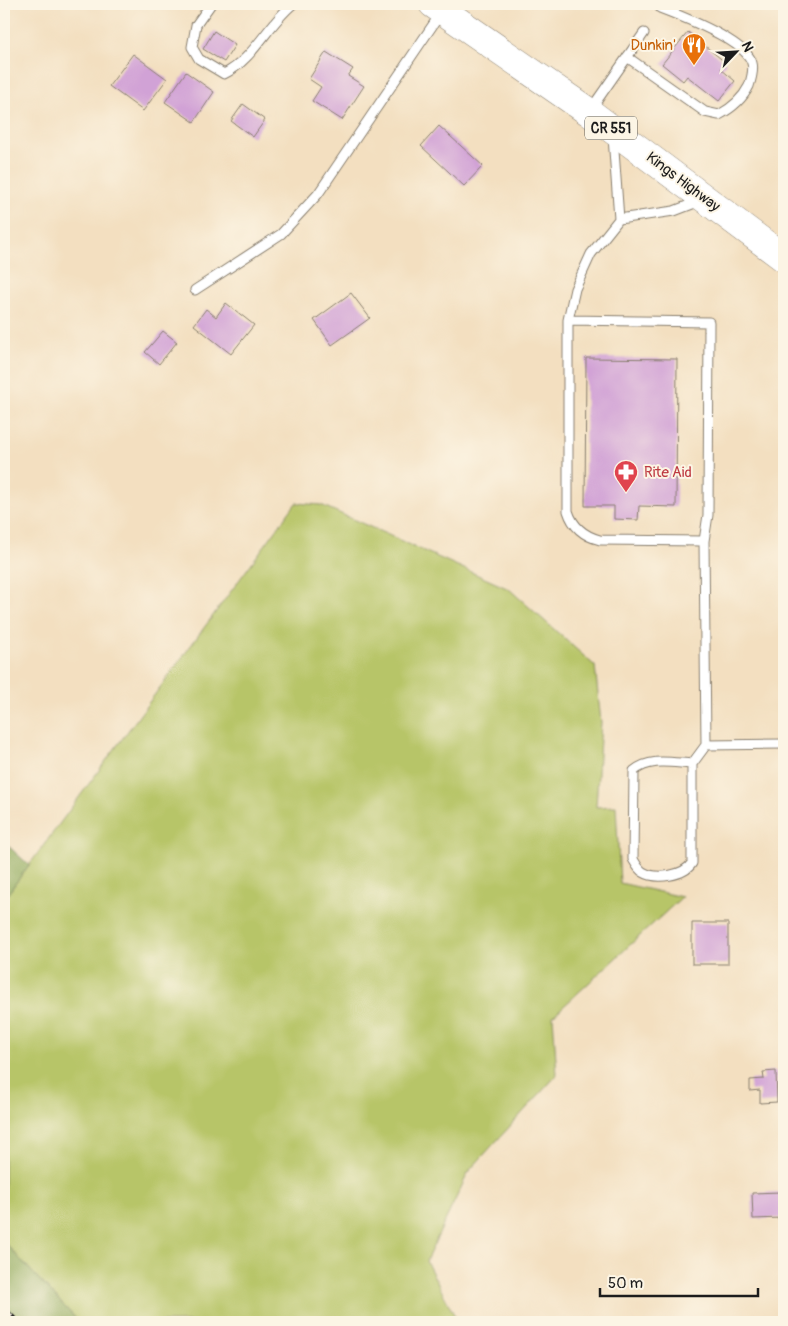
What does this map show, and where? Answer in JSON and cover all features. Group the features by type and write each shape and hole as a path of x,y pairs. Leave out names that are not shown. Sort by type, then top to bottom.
{"main road":[{"name":"Kings Highway","path":"438,7 589,112 784,258"}],"lane":[{"path":"212,4 196,25 192,47 199,59 224,74 236,68 280,14 292,4"},
{"path":"195,290 281,234 318,194 438,7"},
{"path":"627,57 705,112 719,115 734,107 745,92 752,80 752,63 746,53 712,29 660,8"},
{"path":"589,112 644,33"},
{"path":"612,129 619,219"},
{"path":"704,199 674,211 619,219 591,254 575,289 568,320 568,510 573,523 591,537 604,540 704,541"},
{"path":"568,320 709,322 708,515 704,541 706,745 692,764 692,864 687,871 678,875 646,874 639,869 633,859 634,771 652,762 692,764"},
{"path":"706,745 784,744"}],"green space":[{"path":"296,503 321,505 509,589 595,666 601,722 596,807 616,806 620,883 682,897 553,1016 557,1075 469,1171 426,1261 458,1322 79,1322 4,1242 4,899"},
{"path":"4,842 29,865 4,899"},
{"path":"4,1242 79,1322 4,1322"}],"building":[{"path":"214,31 235,45 224,62 203,49"},
{"name":"Dunkin'","path":"688,32 726,63 721,69 735,81 719,101 687,76 683,81 662,64"},
{"path":"326,52 353,69 348,76 364,86 342,120 312,101 321,87 309,79"},
{"path":"133,54 167,79 143,111 109,86"},
{"path":"186,72 214,92 194,122 165,102"},
{"path":"243,104 265,120 253,137 231,121"},
{"path":"439,126 483,166 464,186 421,146"},
{"path":"351,293 370,318 332,345 314,320"},
{"path":"226,303 254,325 231,354 194,325 206,309 216,317"},
{"path":"163,331 177,342 159,364 145,352"},
{"name":"Rite Aid","path":"586,358 677,359 676,507 639,506 638,520 614,519 614,506 585,506"},
{"path":"692,923 728,923 728,964 692,964"},
{"path":"776,1071 777,1102 760,1103 760,1090 750,1091 750,1080 764,1079 763,1072"},
{"path":"781,1192 782,1218 753,1219 752,1193"}],"railway":[{"path":"4,1309 17,1322"}],"place":[{"name":"Dunkin'","path":"694,66"},
{"name":"Rite Aid","path":"626,493"}]}
